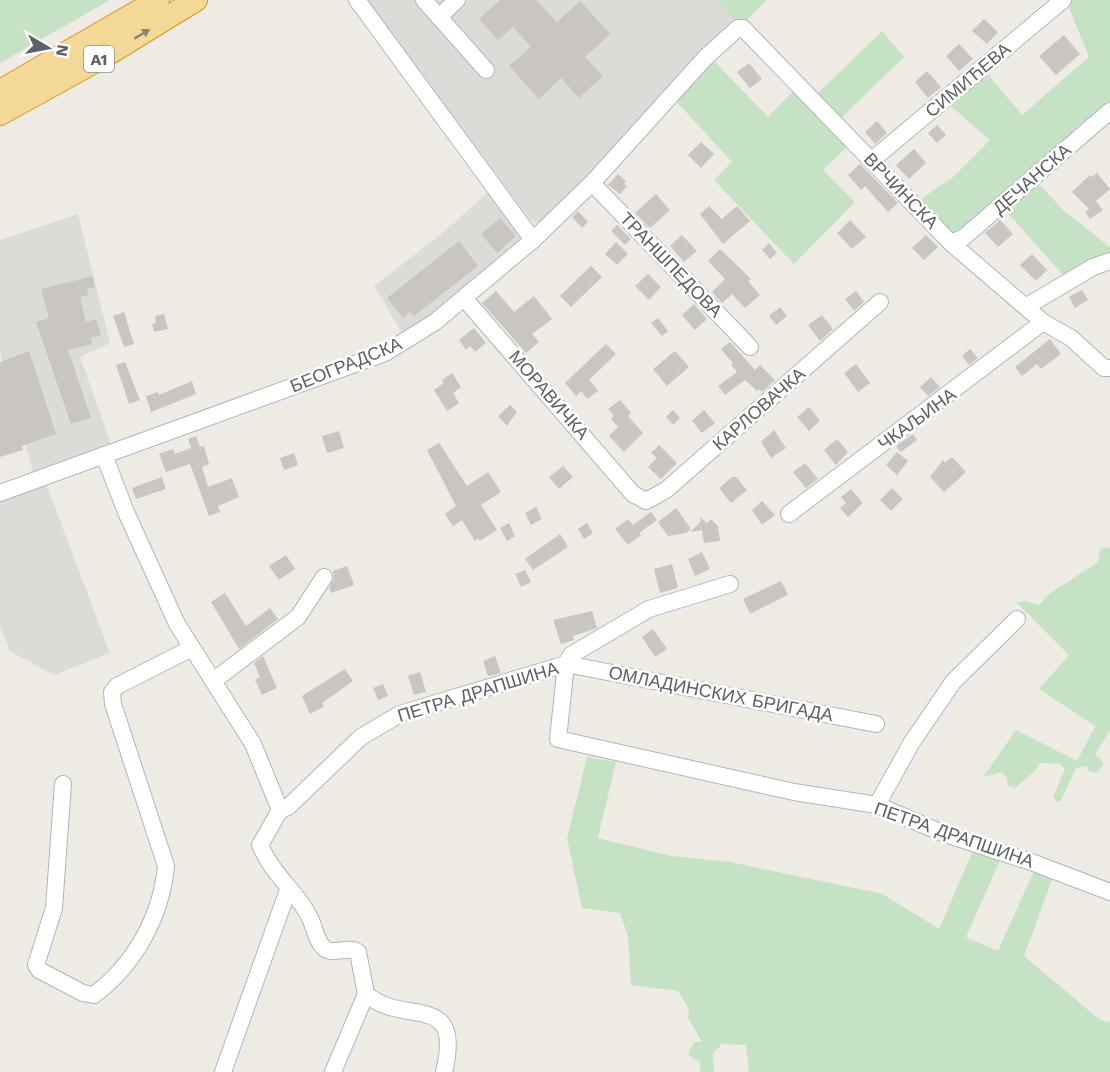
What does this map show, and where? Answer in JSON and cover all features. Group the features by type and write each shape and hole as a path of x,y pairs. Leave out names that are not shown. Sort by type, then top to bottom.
{"highway":[{"name":"A1","path":"0,91 158,0"},
{"name":"A1","path":"0,114 105,56 196,0"}],"street":[{"path":"357,0 533,240"},
{"path":"424,0 486,70"},
{"path":"439,17 457,0"},
{"name":"СИМИЋЕВА","path":"872,160 1064,0"},
{"name":"ВРЧИНСКА","path":"705,58 733,31 743,28 951,243 1043,322 1071,338 1104,368 1110,368"},
{"name":"БЕОГРАДСКА","path":"0,493 385,353 435,322 533,240 592,183 705,58"},
{"name":"ДЕЧАНСКА","path":"951,243 963,238 1110,111"},
{"name":"ТРАНШПЕДОВА","path":"592,183 750,347"},
{"path":"1027,306 1093,267 1110,261"},
{"name":"МОРАВИЧКА","path":"464,298 633,494"},
{"name":"КАРЛОВАЧКА","path":"633,494 646,501 666,490 880,302"},
{"name":"ЧКАЉИНА","path":"789,514 1043,322"},
{"path":"104,455 145,554 192,648 253,744 280,810 260,845 267,862 310,918 324,949 331,951 352,949 358,952 366,994 333,1072"},
{"path":"213,681 298,616 324,577"},
{"path":"567,664 572,655 579,650 649,609 730,584"},
{"path":"877,805 912,742 953,681 1017,619"},
{"path":"63,784 54,908 36,965 39,970 83,993 94,995 120,974 143,939 155,913 166,866 113,704 112,692 117,686 192,648"},
{"name":"ОМЛАДИНСКИХ БРИГАДА","path":"567,664 876,724"},
{"name":"ПЕТРА ДРАПШИНА","path":"280,810 288,807 361,737 400,714 567,664 558,739 794,792 877,805 942,833 1034,863 1110,892"},
{"path":"224,1072 288,890"},
{"path":"366,994 384,1004 436,1018 446,1027 450,1038 444,1072"}],"shaded area":[{"path":"366,0 716,0 736,23 546,221 539,223 531,221"},
{"path":"492,189 524,241 462,293 404,336 374,286 439,236"},
{"path":"78,214 110,343 80,357 112,447 33,472 0,351 0,240"},
{"path":"45,481 110,653 54,675 10,651 0,625 0,499"}],"green space":[{"path":"0,0 110,0 0,63"},
{"path":"716,0 767,0 742,25 736,23"},
{"path":"1069,0 1110,0 1110,108 951,240 916,202 952,178 990,140 947,103 986,72 1022,115 1089,57 1067,3"},
{"path":"882,31 904,57 838,121 816,95"},
{"path":"711,58 768,117 794,90 849,145 823,170 855,202 794,264 714,180 732,162 675,100"},
{"path":"1035,179 1063,210 1110,247 1110,257 1067,279 1002,207"},
{"path":"1108,547 1110,549 1110,730 1095,755 1101,759 1103,765 1096,773 1089,772 1087,766 1076,768 1061,800 1057,802 1053,797 1065,769 1060,764 1040,763 1035,771 1015,788 1008,786 1007,778 1002,772 983,777 1016,730 1077,761 1095,726 1039,689 1069,655 1016,602 1027,601 1039,605 1049,594 1098,562 1100,549"},
{"path":"587,757 616,762 598,838 671,856 730,862 883,894 939,929 975,846 1003,854 966,937 998,951 1036,866 1054,874 1024,956 1100,1020 1110,1022 1110,1072 749,1072 746,1045 722,1044 713,1054 714,1072 700,1072 700,1062 688,1055 694,1042 702,1042 688,1018 689,1010 678,991 631,985 628,936 620,913 582,908 567,838"}],"building":[{"path":"500,0 536,0 557,22 580,1 610,34 585,57 603,76 579,98 561,78 539,99 509,66 531,47 513,27 498,40 479,19"},
{"path":"984,19 998,32 987,44 972,31"},
{"path":"1064,35 1080,54 1056,75 1039,56"},
{"path":"959,44 973,59 959,71 946,56"},
{"path":"749,63 762,79 750,88 737,72"},
{"path":"927,71 941,87 928,98 915,82"},
{"path":"877,121 887,133 875,144 865,132"},
{"path":"937,125 946,135 937,143 928,133"},
{"path":"701,142 714,154 701,168 688,155"},
{"path":"914,149 926,163 909,179 896,165"},
{"path":"860,164 898,203 888,212 865,186 861,190 848,175"},
{"path":"1097,173 1110,189 1096,201 1103,210 1090,219 1085,212 1089,209 1072,192 1090,175 1092,177"},
{"path":"618,174 626,181 624,184 627,186 620,194 608,185"},
{"path":"656,194 670,210 650,228 635,213"},
{"path":"709,206 722,219 737,206 750,221 723,244 700,214"},
{"path":"578,211 588,222 582,228 572,217"},
{"path":"500,218 516,236 497,253 481,234"},
{"path":"850,220 866,237 852,249 837,233"},
{"path":"1000,220 1013,234 998,247 985,233"},
{"path":"617,225 631,239 625,245 611,231"},
{"path":"682,235 697,251 684,262 670,246"},
{"path":"926,235 938,247 924,260 912,248"},
{"path":"459,241 478,266 414,316 410,312 403,318 387,298"},
{"path":"616,242 628,254 617,265 605,254"},
{"path":"769,243 777,253 770,259 762,250"},
{"path":"720,249 751,279 748,281 760,295 745,308 732,294 722,303 712,292 725,279 708,261"},
{"path":"1032,254 1047,270 1036,281 1020,265"},
{"path":"591,266 602,277 571,307 560,296"},
{"path":"648,274 661,287 649,300 635,286"},
{"path":"93,276 95,287 87,289 88,295 80,297 86,322 96,319 101,335 91,338 92,344 68,350 91,418 71,424 36,322 49,318 41,289"},
{"path":"1082,290 1088,300 1075,308 1069,297"},
{"path":"496,291 514,312 534,296 552,319 532,334 539,342 526,353 482,303"},
{"path":"856,291 864,302 854,311 845,299"},
{"path":"694,304 707,319 695,330 682,315"},
{"path":"780,307 787,316 776,325 769,316"},
{"path":"124,312 134,344 124,347 113,316"},
{"path":"164,314 168,329 154,332 152,324 156,323 155,316"},
{"path":"822,315 833,329 820,341 808,325"},
{"path":"658,318 668,331 662,336 651,323"},
{"path":"474,328 486,343 475,352 470,346 466,350 459,340"},
{"path":"1050,339 1061,354 1041,369 1037,364 1022,376 1015,367"},
{"path":"730,342 755,370 760,365 775,380 762,392 759,389 757,391 745,380 725,395 718,386 737,372 731,365 733,363 721,349"},
{"path":"606,344 616,354 589,380 598,391 587,399 581,391 576,396 565,383"},
{"path":"970,349 978,358 969,365 962,356"},
{"path":"29,351 56,434 22,446 23,450 0,457 0,362"},
{"path":"675,351 689,367 667,386 653,369"},
{"path":"125,362 140,400 129,404 116,365"},
{"path":"856,364 870,383 858,392 844,373"},
{"path":"452,373 461,387 453,393 459,403 447,411 434,390"},
{"path":"931,377 940,387 928,396 920,387"},
{"path":"192,381 196,394 151,412 146,396 158,392 159,395"},
{"path":"620,400 631,413 628,416 643,433 624,452 609,436 618,427 611,419 614,416 608,409"},
{"path":"510,405 517,412 507,426 498,416"},
{"path":"809,407 820,421 809,431 797,417"},
{"path":"673,410 680,418 673,425 666,417"},
{"path":"704,410 715,423 702,433 692,421"},
{"path":"774,430 786,448 771,458 761,442"},
{"path":"339,431 344,448 327,453 322,436"},
{"path":"913,434 917,440 901,452 896,446"},
{"path":"196,436 200,447 204,446 209,464 202,467 208,487 232,478 239,497 218,506 220,512 209,516 190,464 166,472 159,454 173,449 175,454 191,448 188,439"},
{"path":"837,439 848,452 836,465 824,450"},
{"path":"439,443 467,486 488,472 501,492 481,505 497,530 480,541 478,538 475,541 462,520 453,526 445,514 456,506 427,450"},
{"path":"659,445 677,463 661,479 648,467 657,458 651,453"},
{"path":"897,452 908,461 897,475 886,465"},
{"path":"294,453 298,465 284,470 280,458"},
{"path":"952,457 966,472 944,492 930,477 943,460 945,463"},
{"path":"805,463 818,479 806,488 793,472"},
{"path":"563,466 573,477 559,489 549,477"},
{"path":"162,477 166,489 136,499 132,488"},
{"path":"732,477 736,477 747,490 731,503 719,488"},
{"path":"892,488 903,499 891,511 880,500"},
{"path":"851,489 863,503 848,517 840,508 846,503 841,497"},
{"path":"762,501 775,515 762,525 752,510"},
{"path":"536,507 542,519 531,525 525,513"},
{"path":"676,508 691,529 686,533 668,536 658,522"},
{"path":"651,512 657,520 639,533 641,535 628,545 615,529 628,519 633,525"},
{"path":"700,517 707,523 711,519 718,526 720,541 704,543 702,530 690,532 701,521"},
{"path":"509,523 515,536 507,541 500,528"},
{"path":"587,523 593,533 584,539 578,529"},
{"path":"560,534 568,547 533,570 525,559"},
{"path":"702,552 710,569 695,576 688,559"},
{"path":"286,555 295,569 279,580 269,566"},
{"path":"672,564 678,588 660,593 654,569"},
{"path":"347,566 354,585 331,593 329,588 334,578 333,571"},
{"path":"525,570 531,582 521,587 515,574"},
{"path":"781,581 788,595 750,614 743,599"},
{"path":"225,593 246,626 270,608 278,619 239,649 211,602"},
{"path":"592,611 597,628 573,636 574,640 561,644 553,620"},
{"path":"653,629 667,649 655,657 642,637"},
{"path":"263,656 277,688 262,695 255,680 260,677 254,663"},
{"path":"495,656 501,673 488,676 483,661"},
{"path":"345,669 353,681 322,703 324,707 310,714 302,696"},
{"path":"420,672 426,692 414,695 408,676"},
{"path":"383,684 388,696 378,700 373,688"}]}
